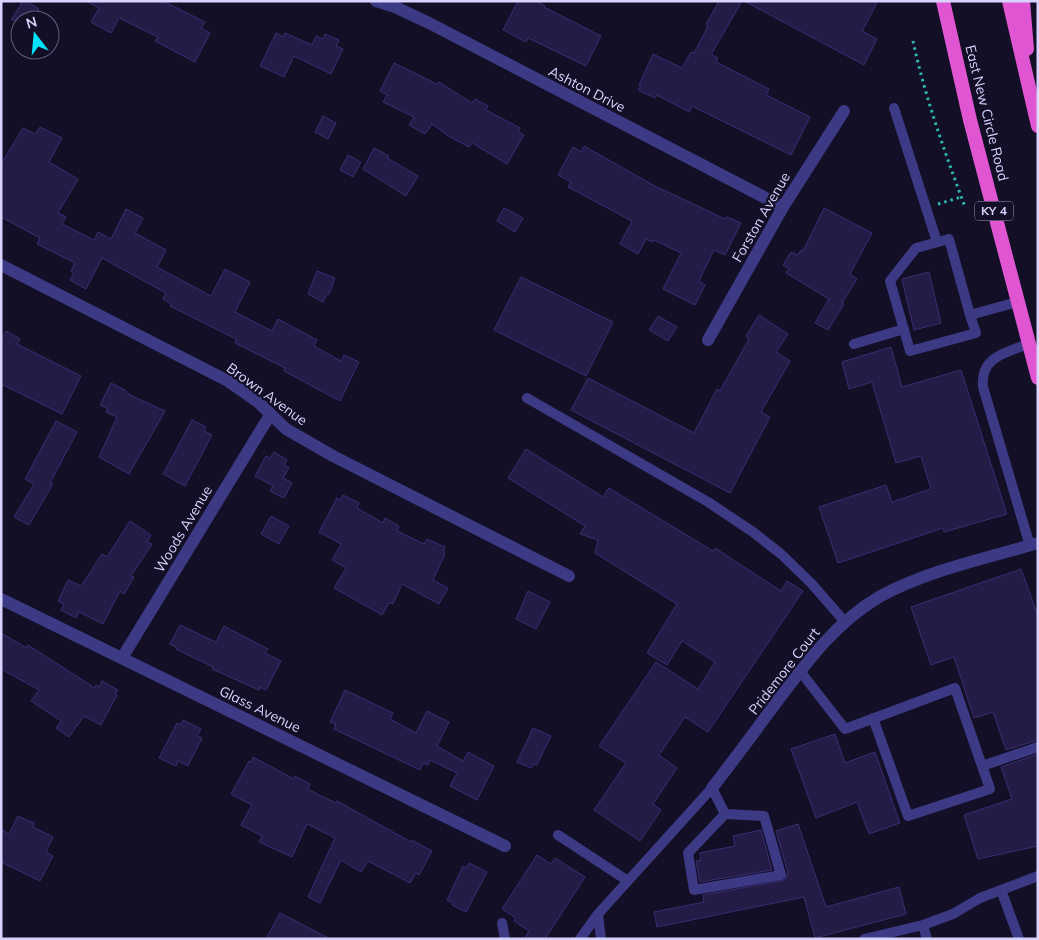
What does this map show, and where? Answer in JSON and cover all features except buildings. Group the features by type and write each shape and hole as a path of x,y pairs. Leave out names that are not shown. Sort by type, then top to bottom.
{"highway":[{"path":"934,1 970,120"},
{"name":"East New Circle Road","path":"944,1 970,120 1038,378"},
{"path":"1009,1 1038,126"},
{"path":"1023,1 1033,105"}],"street":[{"name":"Ashton Drive","path":"376,1 429,23 783,207"},
{"name":"Forston Avenue","path":"708,340 783,207 844,111"},
{"name":"Brown Avenue","path":"1,265 228,381 258,402 286,429 333,456 569,576"},
{"name":"Woods Avenue","path":"122,658 270,415"},
{"name":"Pridemore Court","path":"712,788 800,671 826,639 845,622 879,598 905,584 1034,544"},
{"name":"Glass Avenue","path":"1,599 506,846"}],"lane":[{"path":"894,108 937,242"},
{"path":"949,239 970,315 976,333 910,351 890,281 916,248 949,239"},
{"path":"970,315 1018,302"},
{"path":"854,344 904,329"},
{"path":"1028,344 991,360 985,368 982,378 986,396 1034,544"},
{"path":"527,398 708,502 753,532 811,583 845,622"},
{"path":"800,671 845,728 955,688 990,789 908,816 873,718"},
{"path":"982,766 1038,747"},
{"path":"580,939 598,914 712,788 725,814"},
{"path":"725,814 764,816 781,874 694,890 688,853 725,814"},
{"path":"558,835 628,881"},
{"path":"864,939 923,925 954,914 980,898 1038,876"},
{"path":"1001,890 1020,939"},
{"path":"598,914 601,939"},
{"path":"502,922 504,939"},
{"path":"923,925 927,939"}],"path":[{"path":"913,41 920,71 961,197 966,207"},
{"path":"926,207 961,197"}]}
